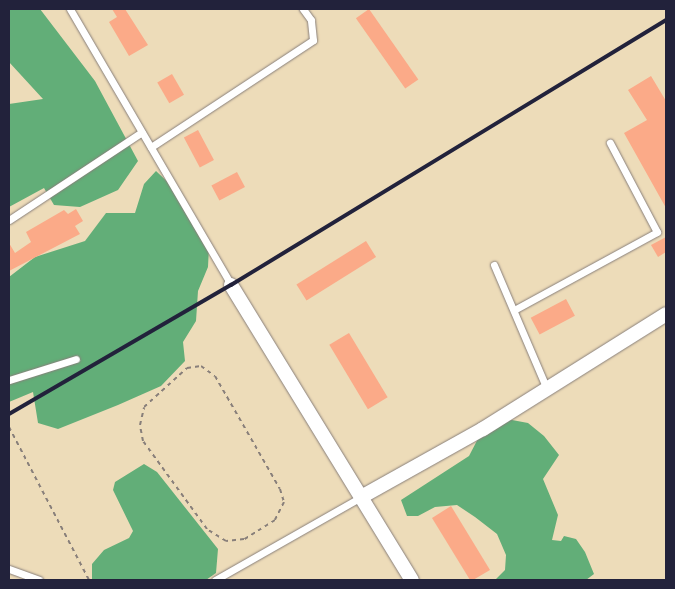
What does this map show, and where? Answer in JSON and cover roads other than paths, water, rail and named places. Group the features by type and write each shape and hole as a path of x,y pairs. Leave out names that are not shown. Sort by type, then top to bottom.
{"street":[{"path":"230,284 363,496 412,580"},
{"path":"363,496 547,389 666,314"}],"lane":[{"path":"70,9 230,284"},
{"path":"151,148 313,40 311,20 303,9"},
{"path":"9,220 142,132"},
{"path":"514,310 657,232 610,143"},
{"path":"494,265 547,389"},
{"path":"9,380 76,359"},
{"path":"215,580 363,496"},
{"path":"9,569 38,580"}],"railway":[{"path":"9,414 231,285 666,20"}]}
